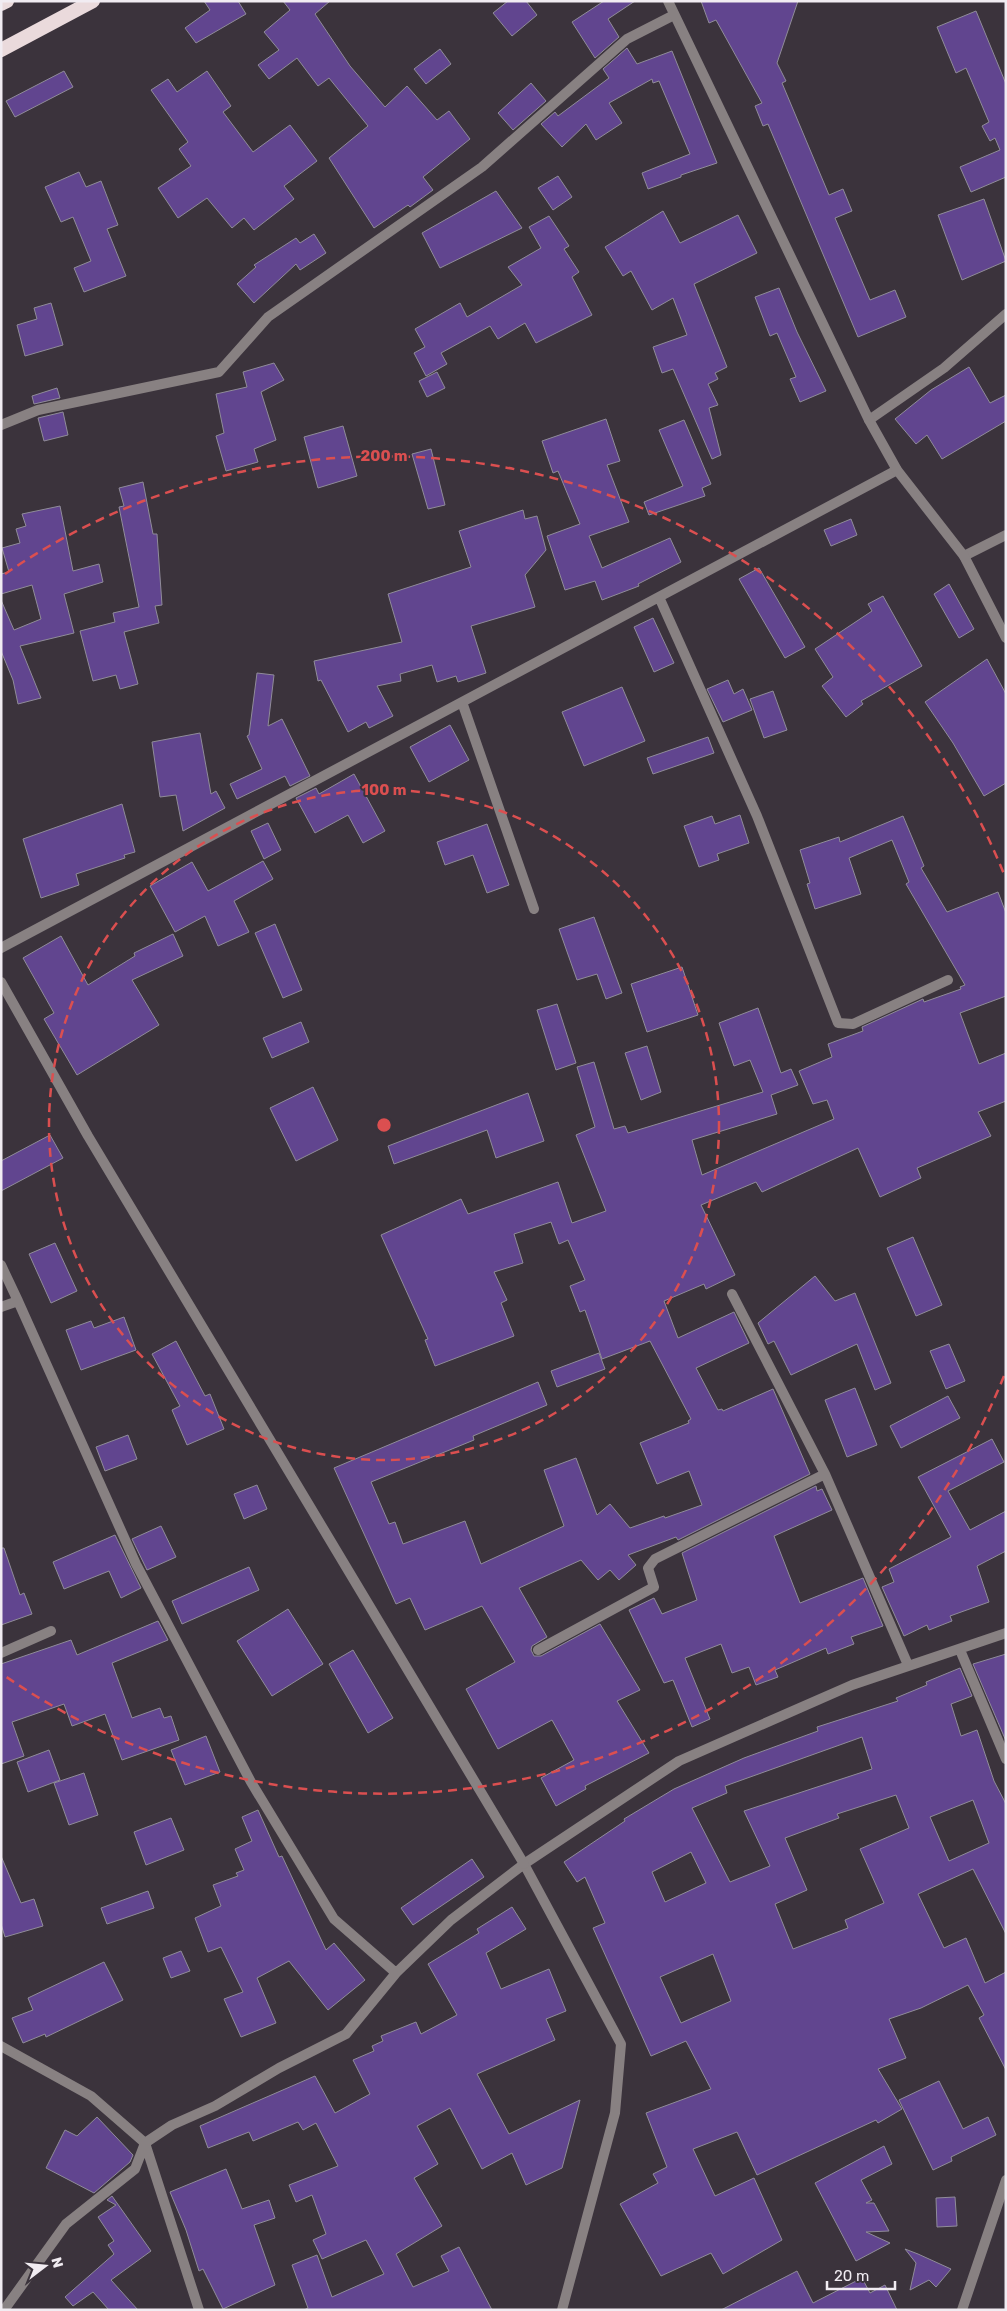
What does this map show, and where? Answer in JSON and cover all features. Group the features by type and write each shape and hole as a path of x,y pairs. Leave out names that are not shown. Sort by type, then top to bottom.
{"highway":[{"path":"1,4 7,1"},
{"path":"1,50 93,1"}],"street":[{"path":"668,1 869,420 897,470 964,556 1006,638"},
{"path":"1,425 38,410 219,372 268,317 482,168 627,39 674,15"},
{"path":"869,420 944,368 1006,314"},
{"path":"1,948 897,470"},
{"path":"964,556 1006,535"},
{"path":"659,597 757,816 838,1023 853,1024 948,980"},
{"path":"462,702 534,908"},
{"path":"1,982 88,1136 524,1864 621,2044 615,2113 562,2310"},
{"path":"1,1265 136,1564 251,1782 334,1918 396,1973"},
{"path":"732,1294 825,1474 908,1665"},
{"path":"1,1307 18,1301"},
{"path":"538,1650 654,1587 648,1568 655,1559 825,1474"},
{"path":"1,1653 51,1631"},
{"path":"4,2310 66,2224 135,2169 145,2143 172,2125 215,2106 279,2068 346,2034 396,1973 450,1920 524,1864 679,1762 852,1685 1006,1633"},
{"path":"960,1650 1006,1759"},
{"path":"1,2046 91,2096 145,2143 199,2310"},
{"path":"962,2310 1006,2180"}],"building":[{"path":"204,1 238,1 246,14 196,43 185,28 210,10"},
{"path":"283,1 330,1 315,14 350,66 385,107 407,86 437,120 449,111 470,139 423,177 433,190 410,207 408,205 374,228 329,158 368,126 329,78 318,86 297,58 269,79 258,65 279,50 264,32 290,10"},
{"path":"508,1 526,1 537,15 512,36 493,13"},
{"path":"604,1 635,1 608,19 619,37 595,58 572,22"},
{"path":"701,1 798,1 777,63 786,81 782,83 829,195 843,189 852,211 835,218 870,300 895,290 906,317 858,337 768,124 763,126 755,106 762,103 716,20 709,23"},
{"path":"976,11 1006,84 1006,177 971,192 960,167 1000,150 995,138 990,141 982,126 989,122 966,68 956,73 937,27"},
{"path":"627,48 637,64 672,51 717,163 648,189 642,173 690,154 659,81 653,83 652,79 609,103 622,123 596,140 586,124 562,147 541,124 555,112 558,116 609,78 603,69"},
{"path":"440,49 451,64 426,84 414,69"},
{"path":"64,71 73,87 15,117 6,101"},
{"path":"207,71 231,106 223,112 253,152 290,125 317,161 284,186 294,199 254,230 244,218 232,228 207,198 178,218 158,188 191,166 179,149 188,142 151,90 168,79 177,92"},
{"path":"531,83 546,101 513,130 498,113"},
{"path":"79,172 86,187 101,181 118,225 107,229 126,276 84,292 74,268 91,261 73,217 61,222 45,187"},
{"path":"558,176 572,197 553,210 538,188"},
{"path":"496,191 522,228 440,268 422,233"},
{"path":"984,199 1006,261 962,280 938,215"},
{"path":"663,211 680,243 738,215 757,253 694,284 727,367 715,373 718,379 708,384 718,405 709,408 721,455 712,459 673,369 662,373 653,347 687,335 673,298 652,310 631,271 623,276 605,247"},
{"path":"549,216 569,246 564,249 579,272 572,277 592,315 536,343 525,323 498,339 490,326 441,353 447,364 426,376 414,353 425,347 415,329 460,303 467,317 522,285 508,267 541,248 529,227"},
{"path":"314,234 326,253 300,270 296,264 254,303 237,284 256,267 254,265 296,238 300,243"},
{"path":"779,288 797,332 826,391 800,402 790,379 796,377 777,333 770,336 755,297"},
{"path":"51,303 63,345 25,356 17,325 37,319 34,308"},
{"path":"274,363 284,380 261,392 276,440 254,449 258,462 226,471 216,436 224,433 216,394 247,387 243,372"},
{"path":"969,367 990,403 1006,395 1006,421 942,459 927,435 916,444 895,419 931,390"},
{"path":"437,372 445,388 427,397 419,381"},
{"path":"57,388 60,398 34,404 32,396"},
{"path":"63,412 68,435 44,441 38,418"},
{"path":"606,419 620,461 607,465 629,522 589,536 602,568 670,538 681,562 638,584 639,586 602,600 595,581 565,590 547,536 580,524 558,471 553,473 542,441"},
{"path":"684,420 711,484 702,488 705,496 649,515 644,502 683,486 659,430"},
{"path":"343,426 357,476 318,488 304,437"},
{"path":"431,449 445,505 428,509 412,454"},
{"path":"143,482 153,534 157,534 162,605 155,606 159,623 124,632 138,684 120,689 116,675 93,681 80,631 115,622 113,613 139,607 119,507 124,506 119,488"},
{"path":"60,506 73,571 99,564 103,582 64,594 74,633 20,646 41,698 18,704 13,680 1,651 1,600 14,630 41,619 32,585 1,594 1,574 9,572 2,548 20,543 16,529 26,526 22,514"},
{"path":"523,510 525,519 537,516 546,550 525,575 535,607 471,626 486,673 458,682 456,676 437,682 432,665 400,674 401,681 377,686 393,716 369,728 366,722 348,732 321,680 318,681 314,661 402,642 388,594 471,567 459,531"},
{"path":"851,519 857,535 831,546 824,530"},
{"path":"759,568 805,647 785,658 739,579"},
{"path":"949,584 974,629 959,638 934,594"},
{"path":"883,596 922,666 861,701 863,704 846,717 822,686 833,677 815,649 872,611 868,604"},
{"path":"653,618 674,663 654,672 634,627"},
{"path":"987,659 1006,694 1006,783 984,796 953,743 925,702"},
{"path":"257,673 274,675 268,726 282,719 310,776 290,786 285,776 237,799 230,784 262,769 247,736 249,735"},
{"path":"728,680 734,694 743,689 752,710 723,722 707,689"},
{"path":"622,687 645,741 584,766 562,712"},
{"path":"773,691 787,730 764,738 750,699"},
{"path":"450,725 469,760 429,782 410,747"},
{"path":"200,733 211,794 216,791 225,808 183,831 176,795 160,797 152,742"},
{"path":"708,737 714,753 653,774 647,758"},
{"path":"354,774 385,831 363,843 348,815 315,833 296,798 316,788 319,794"},
{"path":"122,804 135,852 124,855 125,858 76,874 79,885 41,898 23,839"},
{"path":"740,815 749,843 717,854 719,860 699,867 684,826 712,816 715,824"},
{"path":"903,816 924,866 921,868 947,912 998,892 1006,913 1006,996 960,1013 979,1064 1006,1053 1006,1101 978,1112 991,1136 917,1168 921,1178 880,1197 858,1148 762,1192 756,1182 701,1205 735,1275 706,1289 704,1284 664,1301 678,1338 734,1312 749,1343 696,1368 718,1410 722,1409 723,1411 773,1389 810,1474 678,1540 676,1537 628,1555 636,1565 619,1580 610,1570 598,1580 581,1560 519,1588 547,1637 532,1646 531,1650 534,1656 541,1656 600,1624 640,1690 617,1701 649,1753 585,1786 586,1789 556,1806 541,1778 574,1760 552,1720 498,1749 466,1689 515,1662 482,1606 425,1630 410,1598 396,1604 334,1468 538,1382 547,1405 473,1436 474,1440 371,1482 389,1524 395,1522 403,1544 465,1521 481,1564 564,1526 544,1470 576,1458 597,1515 610,1504 630,1528 702,1505 689,1471 657,1484 640,1443 689,1423 688,1421 691,1419 650,1341 602,1359 585,1310 580,1312 570,1286 585,1280 568,1240 559,1244 551,1222 514,1234 523,1263 494,1272 507,1300 501,1303 514,1336 435,1366 425,1340 428,1339 381,1235 461,1199 468,1214 558,1182 572,1223 606,1211 576,1135 595,1127 577,1067 594,1062 614,1129 625,1126 628,1133 763,1092 750,1060 734,1066 719,1023 758,1008 781,1073 791,1069 798,1085 771,1095 777,1114 692,1140 702,1175 834,1119 827,1100 813,1104 799,1071 832,1057 828,1044 863,1031 862,1027 923,999 924,1002 961,989 960,987 965,985 906,884 909,882 892,840 849,858 861,894 815,909 807,884 810,883 800,850 839,837 840,842"},
{"path":"268,823 281,850 264,859 251,831"},
{"path":"487,824 509,885 487,893 473,855 445,865 437,842"},
{"path":"263,861 273,879 234,901 249,932 218,946 205,916 175,932 150,886 192,862 208,891"},
{"path":"594,917 622,993 606,999 597,974 577,980 559,929"},
{"path":"275,924 302,990 283,998 255,933"},
{"path":"173,934 183,956 132,980 159,1025 77,1075 44,1019 54,1013 23,958 61,936 88,985 135,956 134,953"},
{"path":"682,967 698,1015 647,1032 631,984"},
{"path":"557,1004 576,1063 556,1070 537,1010"},
{"path":"301,1022 309,1042 272,1058 263,1038"},
{"path":"647,1046 661,1092 641,1100 625,1053"},
{"path":"313,1087 338,1140 296,1161 270,1108"},
{"path":"528,1093 544,1141 496,1158 487,1130 394,1164 388,1146"},
{"path":"50,1135 63,1158 1,1191 1,1161"},
{"path":"913,1237 942,1305 916,1316 887,1248"},
{"path":"55,1243 77,1291 51,1303 29,1254"},
{"path":"815,1276 835,1301 855,1293 891,1383 875,1390 857,1344 791,1375 774,1341 768,1344 758,1323"},
{"path":"124,1317 136,1350 81,1370 66,1330 91,1321 94,1328"},
{"path":"176,1341 205,1396 210,1394 224,1429 187,1445 172,1410 180,1406 152,1354"},
{"path":"949,1344 965,1381 946,1389 930,1351"},
{"path":"599,1353 605,1369 557,1387 551,1371"},
{"path":"855,1388 877,1445 847,1457 825,1400"},
{"path":"948,1396 960,1418 901,1448 890,1426"},
{"path":"128,1435 137,1459 105,1471 96,1447"},
{"path":"992,1439 1004,1462 948,1491 970,1530 1006,1511 1006,1551 977,1566 989,1602 950,1616 952,1621 929,1630 927,1625 904,1636 882,1587 894,1582 889,1569 951,1537 918,1477"},
{"path":"257,1485 267,1509 244,1519 234,1494"},
{"path":"816,1486 817,1491 822,1489 832,1510 774,1536 800,1603 863,1578 883,1626 851,1637 854,1644 828,1654 826,1648 775,1670 778,1677 756,1685 749,1667 732,1673 721,1644 685,1658 710,1719 692,1727 673,1680 664,1683 629,1610 654,1598 662,1614 697,1600 682,1553"},
{"path":"161,1526 176,1557 147,1570 132,1539"},
{"path":"115,1535 141,1588 121,1598 109,1571 64,1589 53,1562"},
{"path":"1,1548 4,1548 20,1595 24,1593 32,1614 1,1625"},
{"path":"249,1567 259,1590 182,1624 172,1601"},
{"path":"288,1609 323,1664 272,1696 237,1641"},
{"path":"158,1621 168,1640 112,1663 132,1718 160,1708 164,1718 171,1716 179,1740 122,1760 105,1714 72,1726 64,1704 12,1722 24,1756 1,1764 1,1664 71,1640 77,1655"},
{"path":"353,1650 393,1718 368,1733 329,1664"},
{"path":"1006,1654 1006,1741 973,1664"},
{"path":"960,1668 972,1696 951,1704 961,1736 977,1730 994,1781 1006,1804 1006,1934 973,1869 918,1894 944,1948 966,1938 985,1983 1006,1972 1006,2070 979,2018 984,2015 968,1985 921,2008 889,2019 906,2058 878,2069 902,2109 878,2123 876,2120 757,2175 737,2132 693,2149 715,2196 754,2178 782,2240 723,2274 711,2253 661,2276 620,2204 658,2183 653,2174 667,2167 646,2113 711,2089 686,2041 651,2056 593,1928 605,1923 585,1877 577,1882 564,1862 625,1821 624,1819 674,1789 744,1758 818,1731 817,1727 898,1701 896,1698 927,1685 926,1682","holes":["862,1737 872,1769 744,1811 770,1866 730,1882 692,1808 727,1793 725,1786","896,1795 909,1828 860,1849 884,1903 845,1920 848,1928 793,1949 775,1904 807,1890 785,1838 839,1818 837,1814","973,1800 989,1843 949,1861 930,1817","691,1852 706,1883 665,1902 652,1872","713,1954 731,2001 681,2023 660,1977"]},
{"path":"206,1736 220,1772 185,1785 171,1750"},
{"path":"49,1750 60,1780 28,1792 17,1762"},
{"path":"84,1773 98,1815 69,1825 54,1783"},
{"path":"258,1810 279,1857 282,1856 326,1950 334,1943 365,1980 328,2010 289,1961 257,1978 276,2023 241,2037 224,1999 243,1992 221,1947 208,1952 195,1918 221,1906 213,1885 238,1876 236,1873 244,1870 235,1849 252,1841 242,1817"},
{"path":"171,1818 184,1850 146,1865 134,1832"},
{"path":"1,1856 21,1903 34,1899 43,1926 5,1937 1,1924"},
{"path":"472,1859 484,1877 413,1925 401,1908"},
{"path":"148,1891 154,1908 107,1924 101,1908"},
{"path":"512,1907 526,1929 486,1953 501,1989 549,1969 566,2011 546,2019 555,2040 477,2074 509,2134 580,2100 562,2168 526,2185 512,2153 482,2169 450,2108 417,2126 438,2164 414,2178 442,2226 396,2254 413,2287 449,2271 441,2256 459,2247 492,2310 304,2310 308,2308 292,2265 317,2255 332,2297 384,2274 366,2240 322,2259 313,2240 326,2234 312,2195 296,2202 289,2185 338,2166 316,2123 303,2130 298,2122 253,2141 249,2132 208,2148 200,2126 315,2076 335,2113 370,2094 353,2060 374,2051 372,2046 383,2041 381,2036 416,2022 421,2034 457,2015 428,1964 479,1933 477,1929"},
{"path":"181,1951 190,1971 171,1978 163,1958"},
{"path":"104,1962 123,2000 46,2037 45,2034 23,2043 12,2018 33,2010 28,1998"},
{"path":"939,2081 963,2129 988,2117 996,2135 951,2157 952,2161 933,2170 899,2100"},
{"path":"97,2117 133,2155 130,2162 94,2193 46,2168 65,2130 77,2136"},
{"path":"884,2146 892,2164 861,2180 872,2200 866,2203 874,2203 889,2231 866,2232 890,2243 856,2261 815,2183"},
{"path":"226,2169 242,2209 269,2200 275,2218 254,2225 275,2285 223,2309 203,2269 199,2271 186,2230 170,2192"},
{"path":"112,2196 151,2251 111,2280 138,2310 109,2310 93,2292 73,2306 65,2297 114,2254 108,2245 114,2241 98,2217 116,2205 107,2200"},
{"path":"955,2197 957,2226 937,2227 936,2198"},
{"path":"905,2249 951,2269 936,2287 929,2280 910,2290 916,2263"},
{"path":"797,2271 813,2303 862,2278 870,2293 885,2285 897,2310 721,2310"}]}
